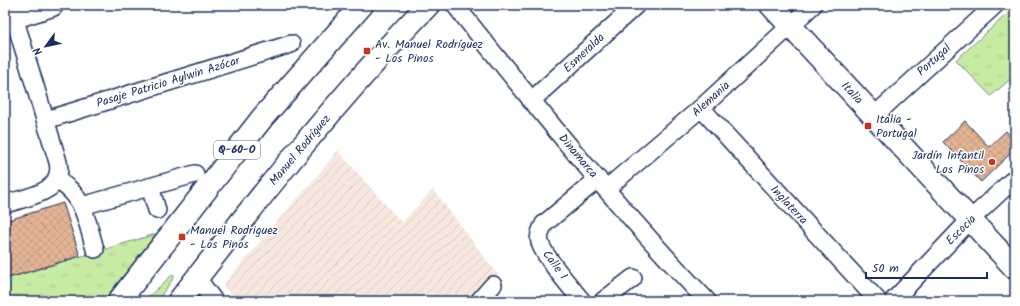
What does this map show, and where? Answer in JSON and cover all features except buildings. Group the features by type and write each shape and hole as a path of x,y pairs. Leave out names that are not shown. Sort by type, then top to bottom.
{"main road":[{"path":"10,18 52,5"},
{"name":"Q-60-O","path":"119,301 267,112 362,5"},
{"name":"Manuel Rodríguez","path":"179,301 306,141 385,51 428,5"},
{"name":"Italia","path":"771,5 1015,268"}],"street":[{"name":"Dinamarca","path":"455,5 531,101 649,240 707,301"},
{"name":"Esmeralda","path":"531,101 636,5"},
{"name":"Alemania","path":"602,184 701,108 813,5"},
{"name":"Portugal","path":"874,116 995,5"},
{"path":"5,204 46,190 57,181 60,167 46,120 10,18"},
{"name":"Pasaje Patricio Aylwin Azócar","path":"46,120 290,44"},
{"name":"Inglaterra","path":"701,108 878,301"},
{"path":"82,206 195,174"},
{"name":"Escocia","path":"893,301 970,220 1015,178"},
{"path":"57,181 65,184 78,198 82,206 95,249"},
{"name":"Calle 1","path":"582,301 545,252 539,236 544,224 602,184"},
{"path":"150,187 157,210"},
{"path":"197,278 214,301"},
{"path":"603,301 633,278"},
{"path":"479,301 493,285"}],"shaded area":[{"path":"338,151 402,223 433,189 498,275 475,301 236,301 223,285"}],"green space":[{"path":"1015,7 1015,77 1014,76 991,96 956,60"},
{"path":"156,234 103,301 5,301 5,279"},
{"path":"172,275 175,276 157,301 144,301"}],"place":[{"name":"Av. Manuel Rodríguez - Los Pinos","path":"367,51"},
{"name":"Italia - Portugal","path":"868,126"},
{"name":"Jardín Infantil Los Pinos","path":"992,162"},
{"name":"Manuel Rodriguez - Los Pinos","path":"182,237"}]}
